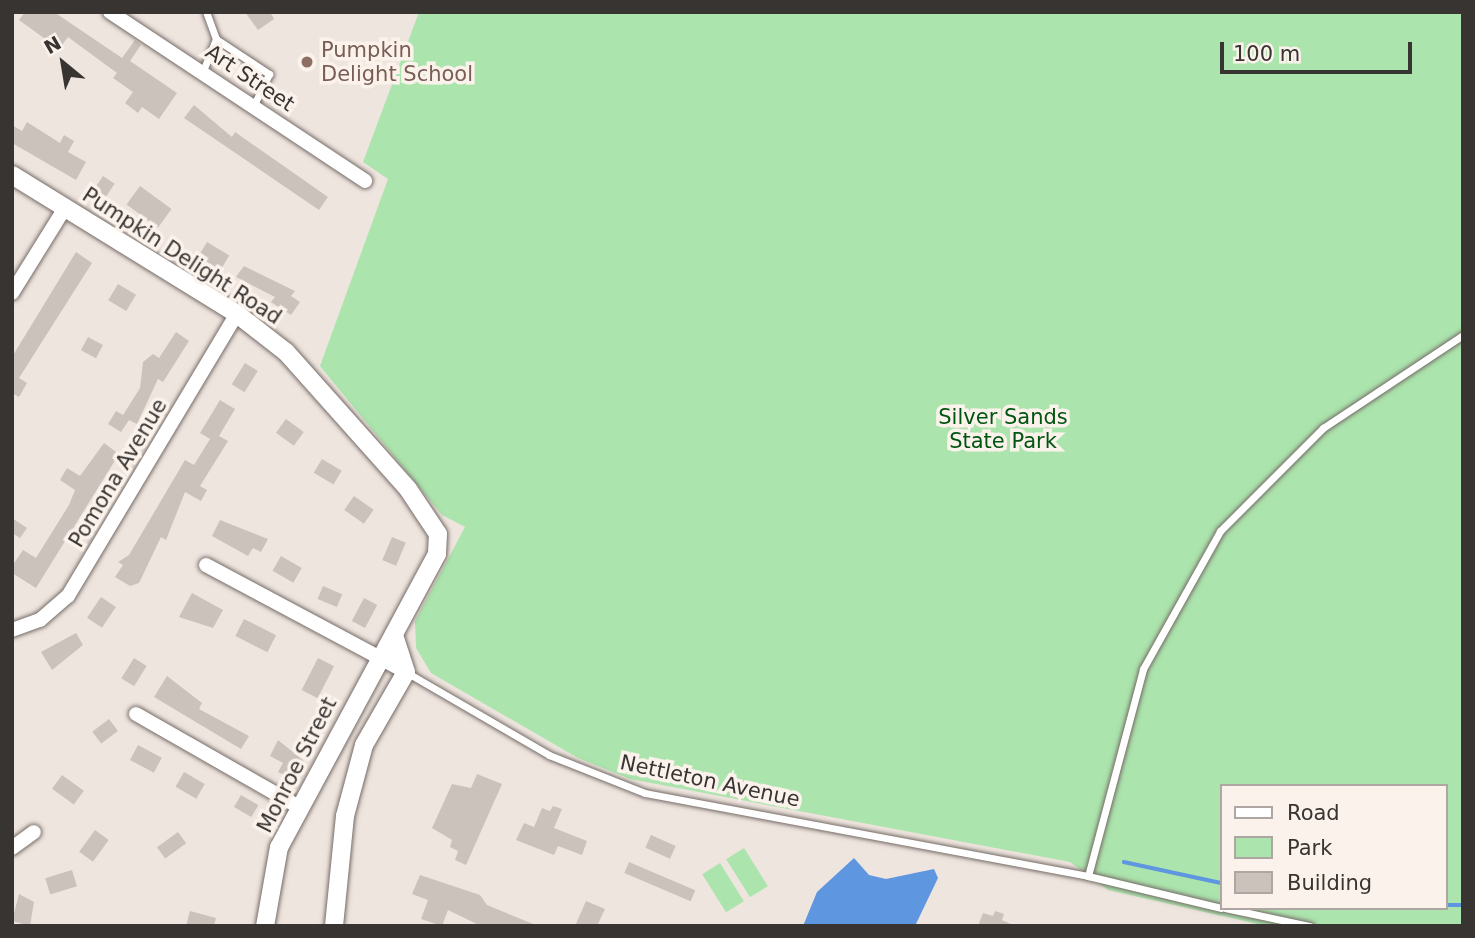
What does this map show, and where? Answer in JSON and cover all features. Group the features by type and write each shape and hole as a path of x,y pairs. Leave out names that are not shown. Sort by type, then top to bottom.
{"street":[{"name":"Art Street","path":"110,12 204,71 365,181"},
{"name":"Pumpkin Delight Road","path":"12,175 237,314 302,367 415,497 435,524 436,554"},
{"path":"12,293 65,208"},
{"name":"Pomona Avenue","path":"12,630 40,620 68,596 237,314"},
{"name":"Monroe Street","path":"265,926 272,868 299,807 436,554"},
{"name":"Nettleton Avenue","path":"206,565 406,672"},
{"path":"334,926 345,816 365,745 406,672 394,635"},
{"path":"136,714 299,807"},
{"path":"12,848 34,832"}],"lane":[{"path":"206,12 216,39 269,74 254,105"},
{"path":"204,71 216,39"},
{"path":"1088,876 1143,669 1220,531 1323,428 1463,335"},
{"name":"Nettleton Avenue","path":"406,672 549,755 645,793 1088,876 1220,907"},
{"name":"Nettleton Avenue","path":"1233,910 1310,926"}],"green space":[{"name":"Silver Sands State Park","path":"419,12 1463,12 1463,926 1266,926 1108,890 1070,862 630,779 578,758 431,673 416,648 415,621 465,527 442,515 320,366 388,179 363,162"},
{"path":"744,848 768,886 750,897 726,859"},
{"path":"720,863 744,901 726,912 702,874"}],"water":[{"path":"854,858 869,875 886,879 934,869 938,878 915,926 803,926 817,892"}],"building":[{"path":"25,12 54,12 122,58 135,40 141,45 130,61 177,93 159,119 142,107 138,113 125,103 133,92 113,78 117,73 68,37 59,49 19,20"},
{"path":"245,12 270,12 274,19 258,30"},
{"path":"194,105 232,137 235,132 328,197 319,210 184,118"},
{"path":"27,122 60,143 64,135 74,141 68,152 86,162 76,180 12,143 12,125 22,131"},
{"path":"103,176 115,184 106,197 94,189"},
{"path":"140,186 172,209 158,228 126,205"},
{"path":"207,242 229,255 221,270 198,257"},
{"path":"76,252 92,263 19,378 27,383 19,397 12,393 12,357"},
{"path":"244,266 295,291 291,296 300,302 291,315 271,302 275,297 236,277"},
{"path":"118,284 136,295 126,311 108,300"},
{"path":"176,332 189,341 163,382 158,379 137,424 129,420 121,432 108,424 116,411 123,415 140,388 143,362 153,354 159,358"},
{"path":"88,337 103,345 96,358 81,350"},
{"path":"245,363 258,371 244,392 232,384"},
{"path":"220,400 235,409 219,436 228,441 200,486 207,490 201,501 185,492 166,540 161,537 139,583 130,586 115,577 123,565 118,562 129,555 185,460 194,465 210,439 200,433"},
{"path":"286,419 304,432 294,446 276,433"},
{"path":"104,443 119,454 36,588 12,573 12,566 23,550 36,558 69,505 75,490 60,480 67,468 80,476"},
{"path":"322,459 342,471 333,485 314,473"},
{"path":"354,496 374,510 364,524 344,510"},
{"path":"12,518 27,528 20,538 12,533"},
{"path":"220,520 268,539 261,552 253,548 248,556 212,536"},
{"path":"392,537 406,543 396,566 382,560"},
{"path":"281,556 302,568 293,583 272,571"},
{"path":"323,586 342,594 337,607 318,599"},
{"path":"192,593 223,610 213,628 179,617"},
{"path":"101,597 116,607 102,628 87,618"},
{"path":"364,598 377,605 365,628 352,621"},
{"path":"244,619 276,635 267,652 235,636"},
{"path":"76,633 83,645 52,670 41,652"},
{"path":"134,658 147,666 134,686 121,678"},
{"path":"318,658 334,666 318,698 302,690"},
{"path":"167,676 202,703 199,709 249,736 241,749 154,697"},
{"path":"109,719 118,731 101,744 92,732"},
{"path":"278,740 304,761 294,780 278,772 283,763 270,756"},
{"path":"138,745 162,758 154,773 130,760"},
{"path":"184,772 205,784 196,799 176,787"},
{"path":"477,774 502,784 466,865 455,860 458,851 450,847 452,840 432,828 452,784 471,788"},
{"path":"62,775 84,791 74,805 52,789"},
{"path":"241,795 258,805 251,817 234,807"},
{"path":"553,806 562,809 554,828 587,841 582,855 558,846 554,855 516,840 524,823 534,827 542,808 550,811"},
{"path":"95,830 109,840 93,862 79,852"},
{"path":"178,832 186,843 165,859 157,847"},
{"path":"651,835 676,846 670,859 645,848"},
{"path":"629,862 695,890 691,901 624,873"},
{"path":"72,870 77,886 50,894 45,878"},
{"path":"420,875 480,895 487,905 538,926 481,926 448,910 442,926 421,919 428,900 412,894"},
{"path":"19,894 34,902 30,926 12,921"},
{"path":"586,901 605,909 597,926 575,926"},
{"path":"190,911 216,918 214,926 186,926"},
{"path":"995,911 1004,914 1002,920 1015,926 978,926 983,913 993,916"}],"waterway":[{"path":"1124,862 1220,883"},
{"path":"1447,905 1463,905"}],"place":[{"name":"Pumpkin Delight School","path":"307,62"}]}
